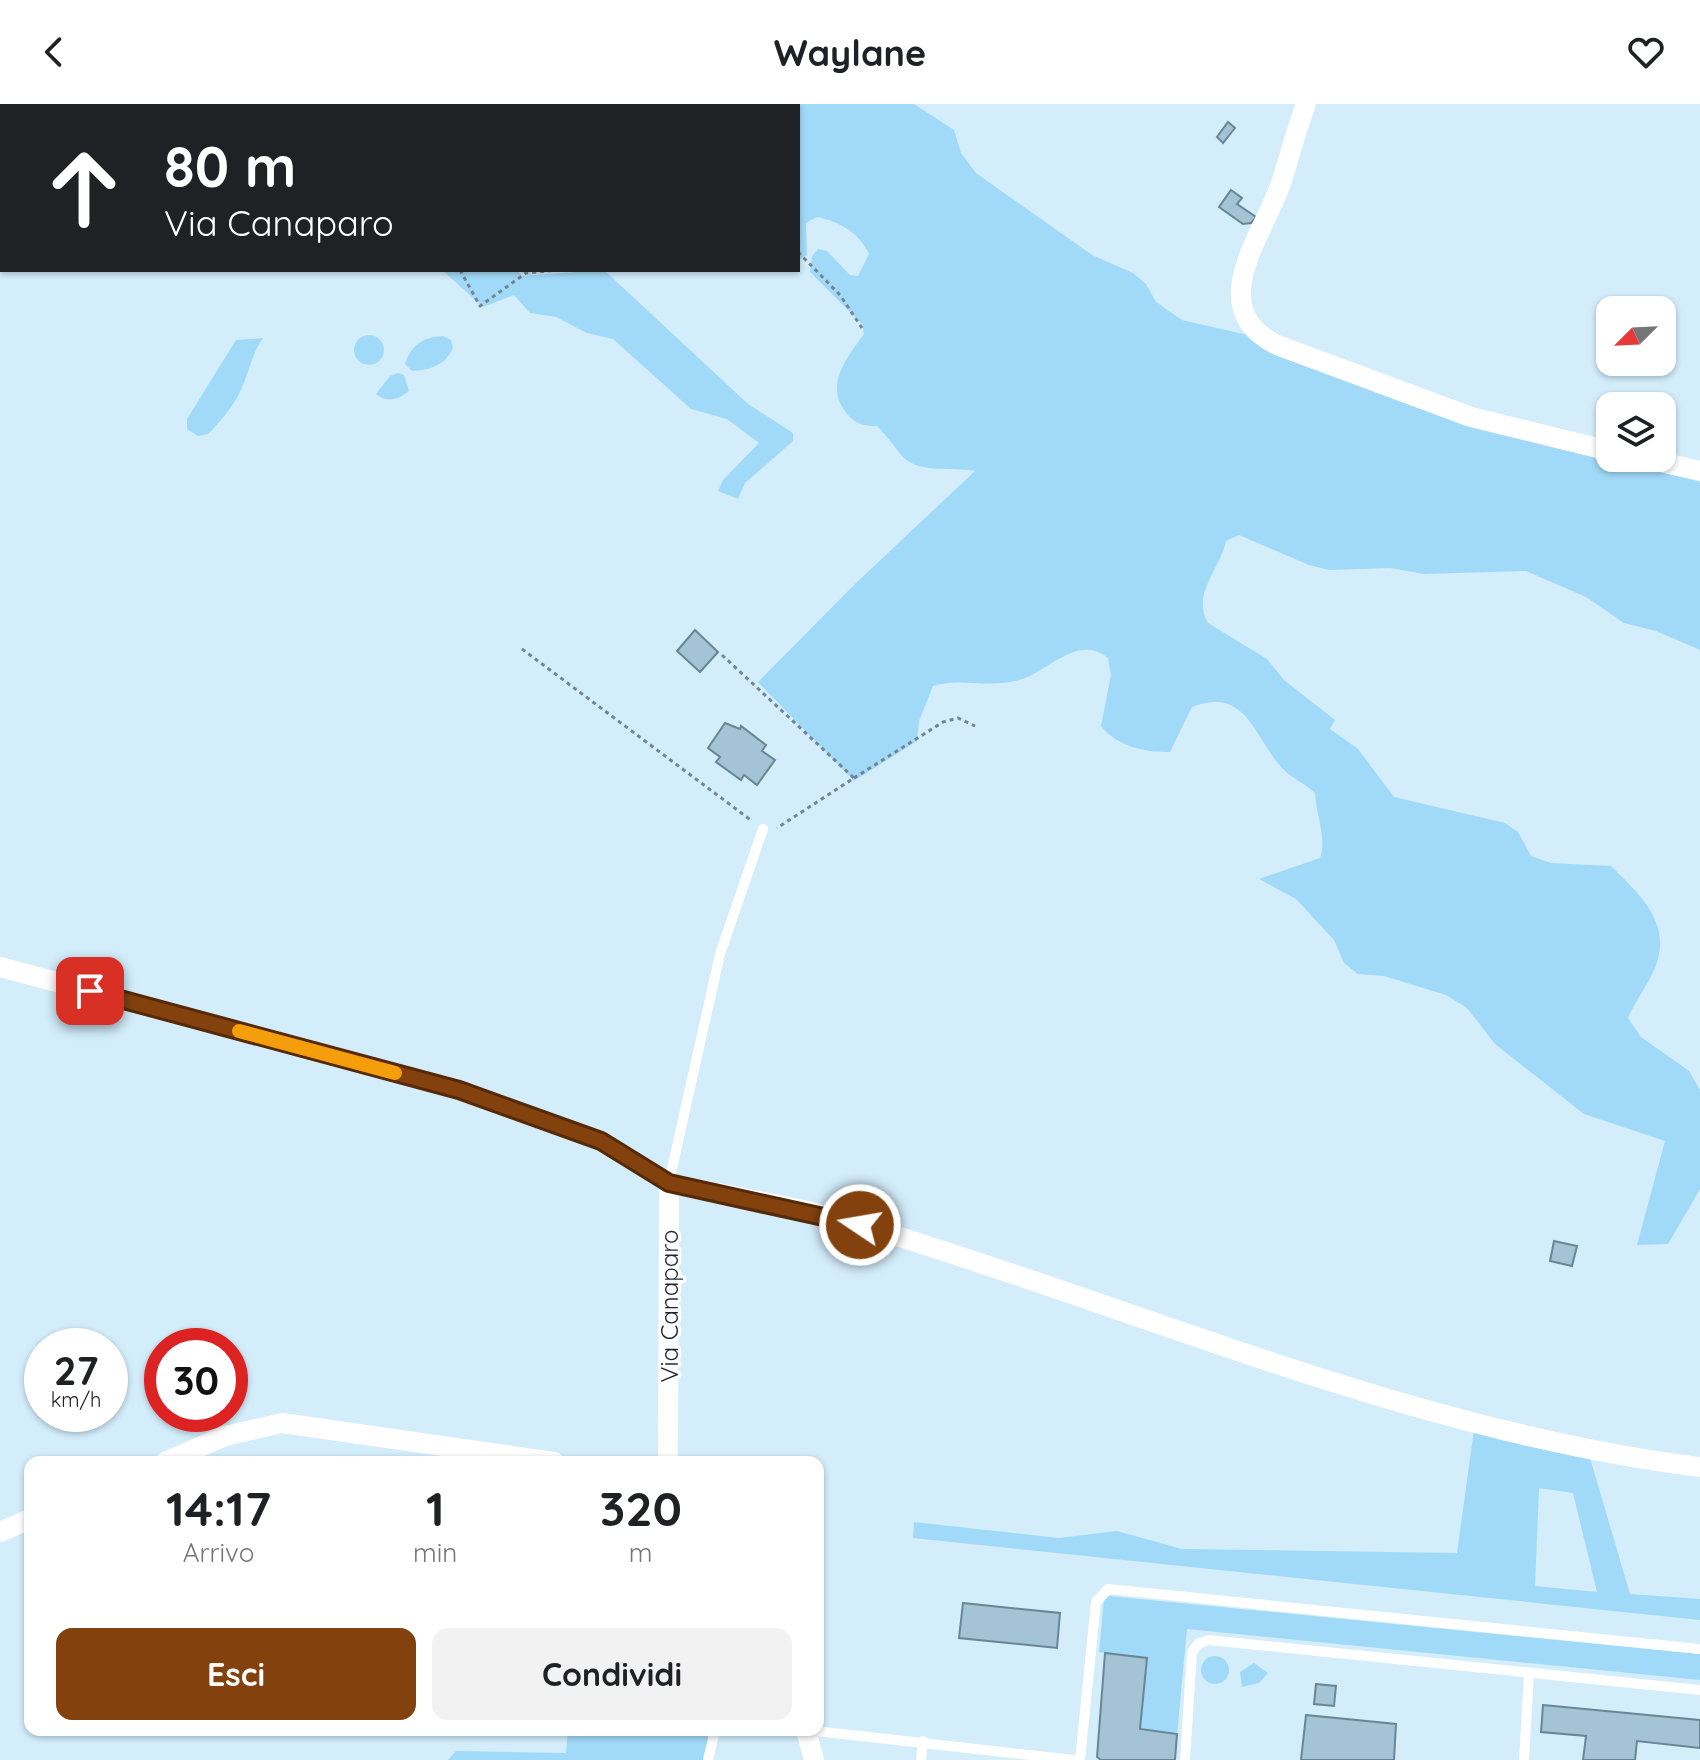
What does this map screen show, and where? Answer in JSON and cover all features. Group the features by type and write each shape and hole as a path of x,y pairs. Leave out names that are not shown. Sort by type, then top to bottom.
{"street":[{"path":"1306,104 1279,188 1258,229 1242,287 1243,316 1253,329 1277,345 1471,417 1596,448"},
{"path":"1676,466 1700,471"},
{"path":"0,967 459,1090 601,1141 669,1183 860,1225 1144,1317 1268,1362 1574,1447 1700,1467"},
{"name":"Via Canaparo","path":"668,1456 669,1183"},
{"path":"179,1456 225,1436 282,1423 512,1456"},
{"path":"0,1532 24,1522"},
{"path":"808,1736 814,1760"}],"lane":[{"path":"669,1183 720,954 763,829"},
{"path":"824,1732 1077,1760 1096,1602 1108,1589 1700,1649"},
{"path":"1185,1760 1192,1652 1198,1644 1208,1640 1700,1690"},
{"path":"1524,1760 1529,1673"},
{"path":"708,1760 714,1736"},
{"path":"921,1760 923,1741"}],"path":[{"path":"800,254 840,295 862,328"},
{"path":"461,272 480,306 526,273 537,272"},
{"path":"522,649 763,829 788,824 943,722 958,718 975,726"},
{"path":"722,655 854,778"}],"shaded area":[{"path":"800,104 914,104 954,130 961,153 976,173 1092,255 1133,273 1146,284 1156,302 1182,320 1252,336 1596,451 1596,472 1676,471 1700,476 1700,650 1656,631 1624,623 1586,597 1526,571 1424,574 1390,568 1329,570 1309,565 1239,535 1226,541 1203,602 1208,623 1267,659 1284,680 1335,720 1330,729 1358,749 1394,797 1505,823 1518,832 1531,856 1551,863 1611,866 1651,911 1660,937 1659,952 1655,968 1628,1018 1641,1037 1689,1071 1700,1090 1700,1189 1668,1244 1637,1245 1665,1141 1584,1114 1495,1044 1467,1008 1446,995 1384,976 1358,974 1344,963 1334,940 1296,899 1259,879 1320,858 1322,834 1315,793 1285,771 1238,710 1211,702 1192,707 1170,752 1132,747 1115,739 1101,726 1111,675 1108,658 1097,651 1074,652 1019,680 933,686 919,721 917,741 854,781 758,682 855,584 975,471 926,468 908,461 877,426 857,422 841,405 837,394 840,373 864,334 862,324 810,272 812,256 818,249 827,251 850,275 858,276 869,254 848,229 817,217 806,223 807,255 800,260"},
{"path":"444,272 519,272 522,276 606,272 748,404 793,433 793,441 745,483 738,499 718,491 723,480 759,443 727,419 691,409 613,339 587,333 556,317 530,313 514,295 483,307"},
{"path":"369,335 380,339 384,350 380,361 369,365 358,361 354,350 358,339"},
{"path":"443,336 451,340 453,348 442,362 431,368 412,371 405,364 419,343"},
{"path":"263,338 240,392 221,420 208,434 198,436 187,429 187,419 236,340"},
{"path":"398,373 404,375 409,391 392,399 376,394 390,376"},
{"path":"1474,1430 1590,1458 1630,1594 1700,1599 1700,1620 913,1538 914,1522 1059,1538 1117,1531 1182,1549 1457,1553","holes":["1539,1488 1573,1493 1597,1592 1535,1586"]},
{"path":"1109,1596 1700,1654 1700,1680 1187,1629 1177,1734 1140,1729 1147,1658 1099,1652 1104,1600"},
{"path":"1215,1656 1225,1660 1229,1670 1225,1680 1215,1684 1205,1680 1201,1670 1205,1660"},
{"path":"1254,1663 1268,1673 1259,1683 1242,1687 1240,1672"},
{"path":"567,1736 710,1736 704,1760 448,1760 456,1751 566,1753"}],"building":[{"path":"1228,122 1235,128 1223,143 1217,137"},
{"path":"1231,190 1242,198 1237,204 1256,217 1251,223 1243,224 1219,207"},
{"path":"695,630 718,652 700,672 677,651"},
{"path":"725,723 740,729 741,726 766,745 762,751 775,760 757,785 744,775 741,780 716,762 720,757 708,748"},
{"path":"1554,1241 1577,1246 1572,1266 1550,1261"},
{"path":"963,1603 1060,1613 1057,1648 959,1638"},
{"path":"1105,1653 1147,1658 1140,1729 1177,1734 1175,1760 1101,1760 1097,1757"},
{"path":"1316,1684 1336,1686 1334,1706 1314,1704"},
{"path":"1543,1705 1700,1720 1700,1748 1637,1741 1635,1760 1583,1760 1586,1736 1541,1732"},
{"path":"1306,1715 1396,1724 1394,1760 1301,1760"}],"slow traffic":[{"path":"239,1031 395,1073"}],"route":[{"path":"90,991 459,1090 601,1141 669,1183 860,1225"}]}
